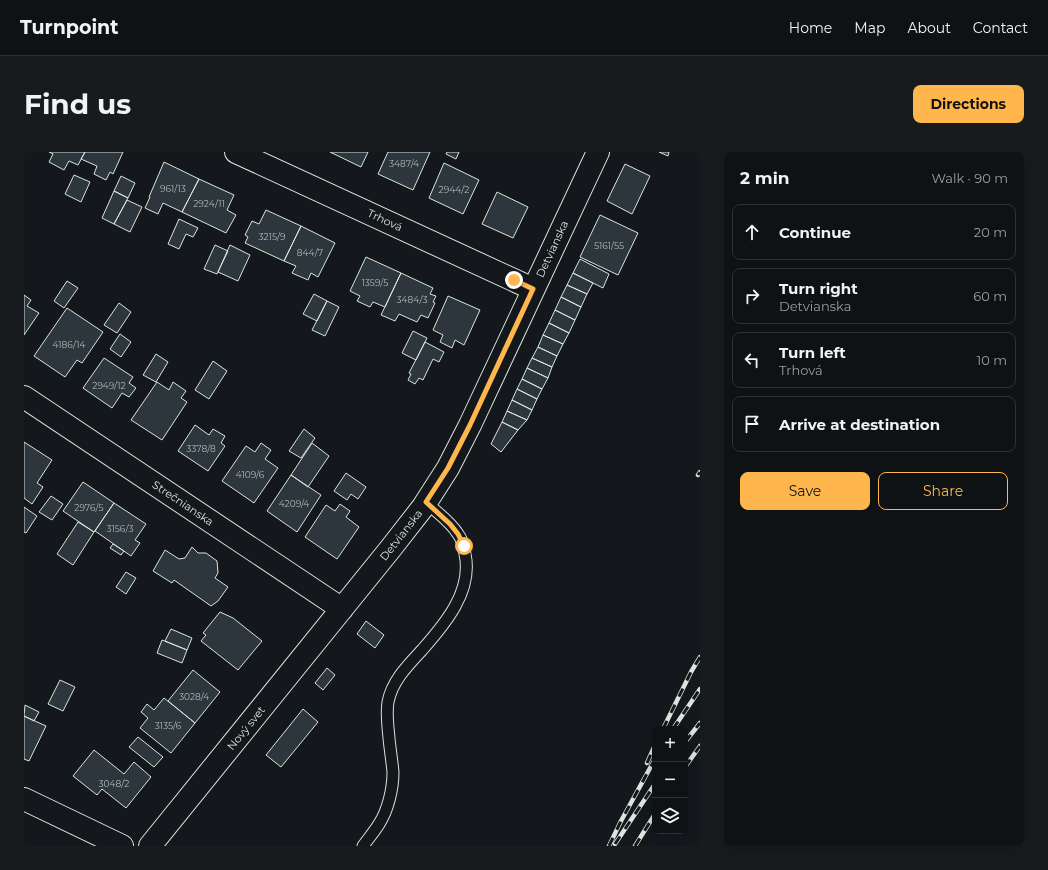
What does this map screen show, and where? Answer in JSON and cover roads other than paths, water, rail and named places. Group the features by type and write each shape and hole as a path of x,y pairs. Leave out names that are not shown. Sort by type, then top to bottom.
{"street":[{"name":"Trhová","path":"236,152 533,289"},
{"name":"Detvianska","path":"342,609 426,502 448,468 470,425 598,152"},
{"name":"Strečnianska","path":"24,397 342,609"},
{"name":"Nový svet","path":"150,846 342,609"},
{"path":"24,799 122,846"}],"lane":[{"path":"363,846 379,824 385,812 391,788 393,772 387,715 390,694 399,676 439,631 450,616 458,601 466,572 464,546 458,534 450,524 426,502"}],"railway":[{"path":"664,726 700,657"},
{"path":"675,726 700,689"},
{"path":"688,738 700,723"},
{"path":"688,763 700,746"},
{"path":"647,763 652,752"},
{"path":"609,846 653,762"},
{"path":"615,844 652,788"},
{"path":"635,846 652,819"}]}
